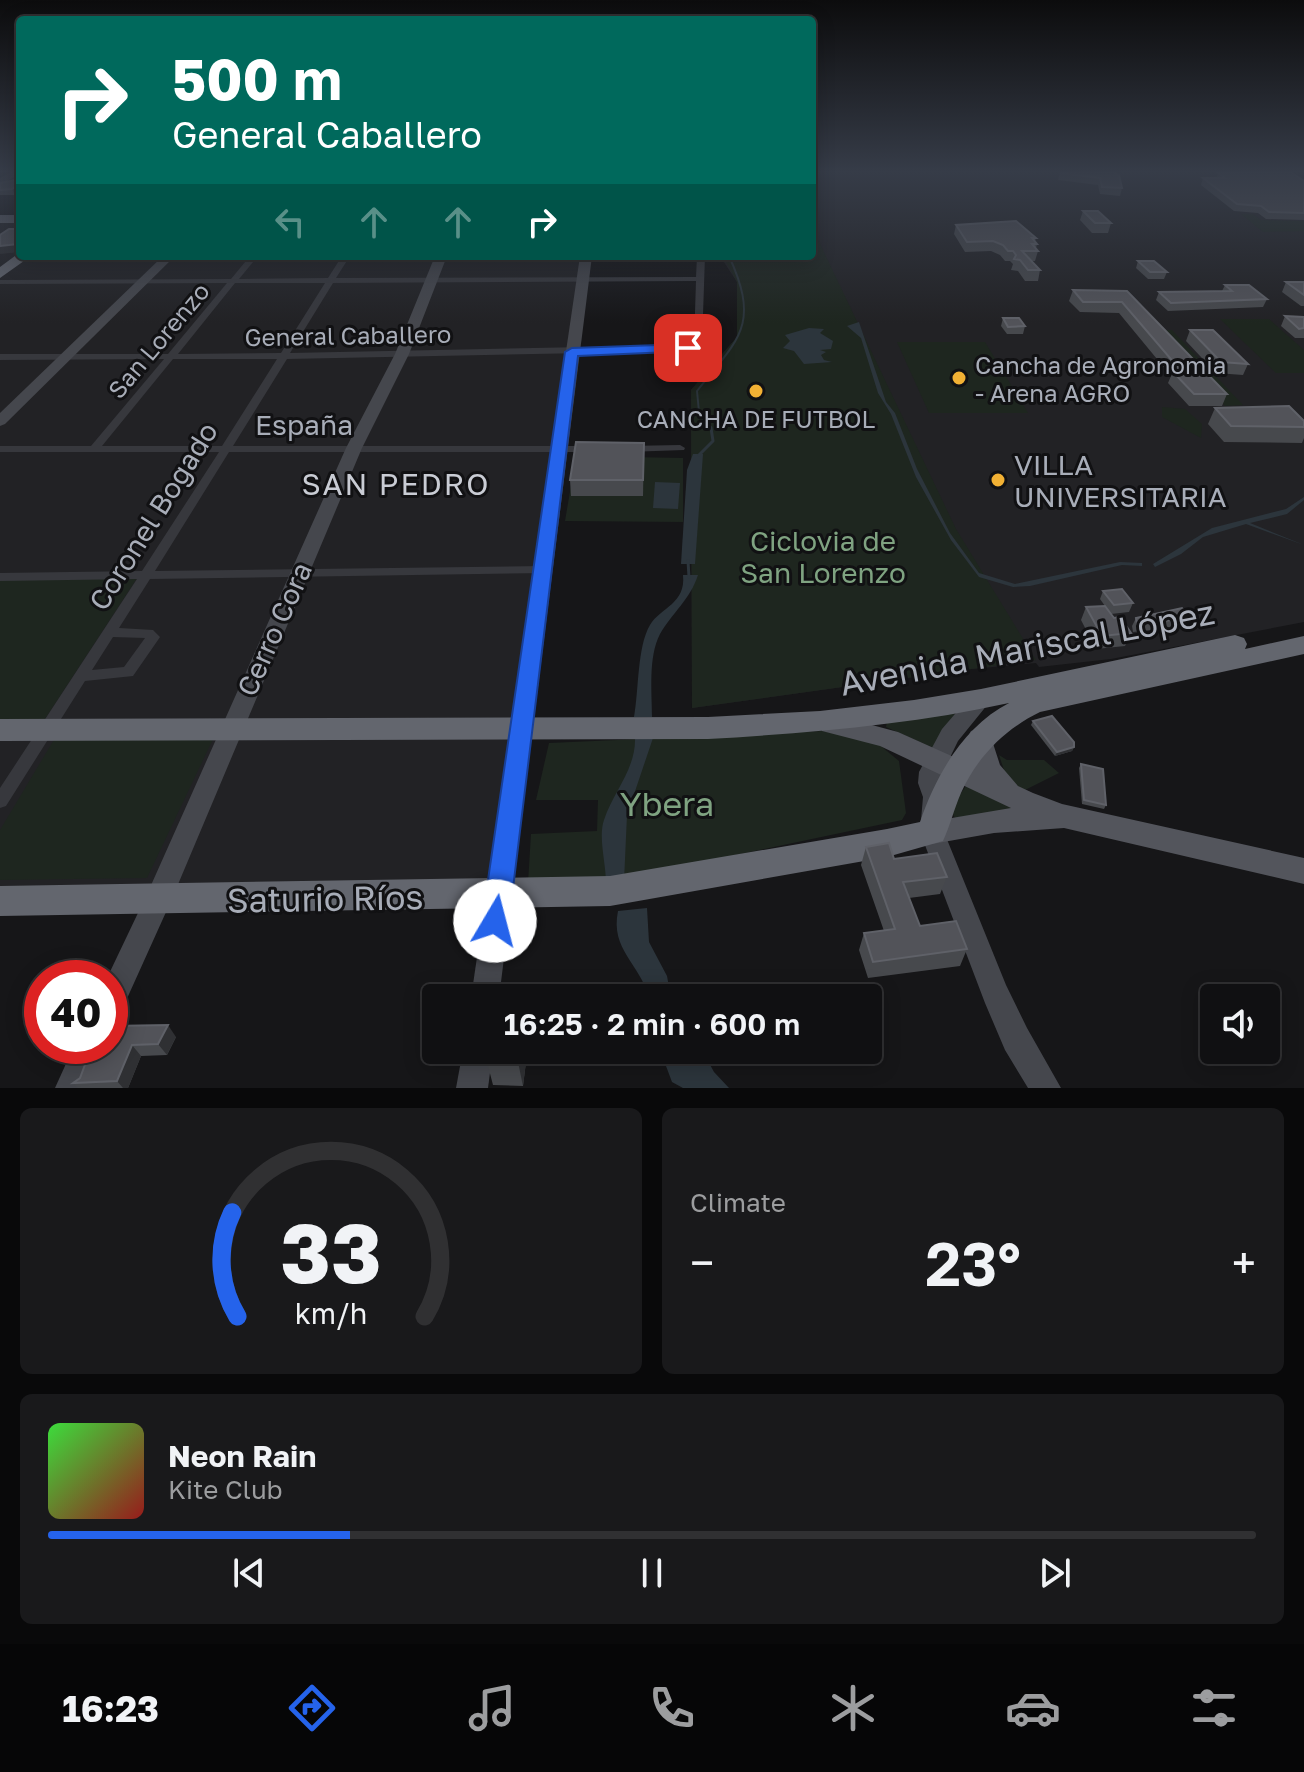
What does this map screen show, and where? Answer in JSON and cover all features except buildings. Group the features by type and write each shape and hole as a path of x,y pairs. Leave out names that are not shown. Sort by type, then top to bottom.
{"highway":[{"path":"0,274 19,260"},
{"name":"Avenida Mariscal López","path":"0,730 523,726 663,728 820,722 981,699 1304,630"},
{"name":"Avenida Mariscal López","path":"932,832 948,766 1013,711 1034,703 1304,645"},
{"name":"Saturio Ríos","path":"0,901 158,901 585,892 635,888 887,843 932,832"}],"main road":[{"path":"820,722 878,733 1019,801 1064,816 1304,871"},
{"path":"980,738 988,770 1019,801"},
{"path":"932,832 994,821 1064,816"}],"street":[{"path":"0,421 158,260"},
{"path":"138,282 164,260"},
{"name":"San Lorenzo","path":"94,449 251,260"},
{"name":"Coronel Bogado","path":"0,801 344,260"},
{"name":"Cerro Cora","path":"128,965 354,448 402,354 439,260"},
{"path":"487,984 586,260"},
{"path":"0,282 700,279 701,260"},
{"name":"General Caballero","path":"0,357 572,352 696,346 700,279"},
{"path":"0,412 62,356"},
{"path":"620,449 680,448"},
{"name":"España","path":"0,449 605,449"},
{"path":"0,577 543,570"},
{"path":"80,676 128,672 153,637 148,633 109,632"},
{"path":"948,766 950,735 981,699"},
{"path":"932,832 995,993 1016,1039 1045,1088"},
{"path":"71,1088 82,1064"},
{"path":"472,1088 476,1064"}],"shaded area":[{"path":"0,222 16,222 16,260 587,260 500,896 0,903"},
{"name":"VILLA UNIVERSITARIA","path":"816,222 1304,222 1304,622 1111,659 1039,667 1036,663 971,669 692,708 691,390 737,337 737,282 723,260 816,260"},
{"path":"859,322 886,402 895,413 917,469 950,533 979,573 1015,584 1120,562 1142,563 1142,566 1122,565 1030,586 1013,587 979,577 951,540 916,477 891,414 878,393 861,338 847,326"},
{"path":"809,328 824,329 820,333 833,341 831,349 820,350 826,352 821,355 824,360 832,362 804,364 794,351 783,348 790,341 785,335"},
{"path":"693,454 703,454 695,564 681,564 687,470"},
{"path":"655,482 680,483 678,509 653,508"},
{"path":"1304,497 1287,514 1250,523 1304,545 1246,524 1203,537 1181,554 1155,567 1153,564 1212,528 1286,509"},
{"path":"683,575 698,575 656,643 652,717 634,717 646,634 655,619 681,593"},
{"path":"635,738 653,738 627,815 624,881 606,883 602,827 632,760"},
{"path":"647,908 649,942 668,984 644,984 618,936 618,911"},
{"path":"665,1064 710,1064 729,1088 683,1088 672,1082"}],"green space":[{"path":"1251,222 1304,222 1304,231 1263,232"},
{"name":"Ciclovia de San Lorenzo","path":"816,235 956,529 1036,660 692,708 691,390 737,337 737,282 725,260 816,260"},
{"path":"1220,319 1269,319 1304,350 1304,373 1276,373"},
{"path":"1155,330 1172,330 1243,405 1225,406"},
{"name":"Cancha de Agronomia - Arena AGRO","path":"897,342 985,342 1028,413 929,413"},
{"path":"1162,407 1185,409 1202,424 1201,438 1162,417"},
{"path":"576,456 683,458 683,522 565,521"},
{"path":"137,578 43,722 0,722 0,579"},
{"path":"956,714 936,749 886,727 887,722"},
{"name":"Ybera","path":"822,731 876,742 899,761 906,813 902,820 631,877 528,883 531,834 597,831 598,800 536,800 549,743"},
{"path":"55,738 213,739 147,878 0,880 0,830"},
{"path":"999,755 1007,760 1044,760 1059,773 1023,791 1005,773"},
{"path":"966,786 1018,808 955,818 950,809"}],"waterway":[{"path":"699,412 697,391 734,344 744,316 743,299 730,260"},
{"path":"697,410 711,428 713,441 699,455"},
{"path":"688,561 689,577"}],"place":[{"name":"Cancha de Agronomia - Arena AGRO","path":"959,378"},
{"name":"CANCHA DE FUTBOL","path":"756,391"},
{"name":"VILLA UNIVERSITARIA","path":"998,480"}],"district":[{"name":"SAN PEDRO","path":"396,484"}],"route":[{"path":"495,921 572,352 688,348"}]}
